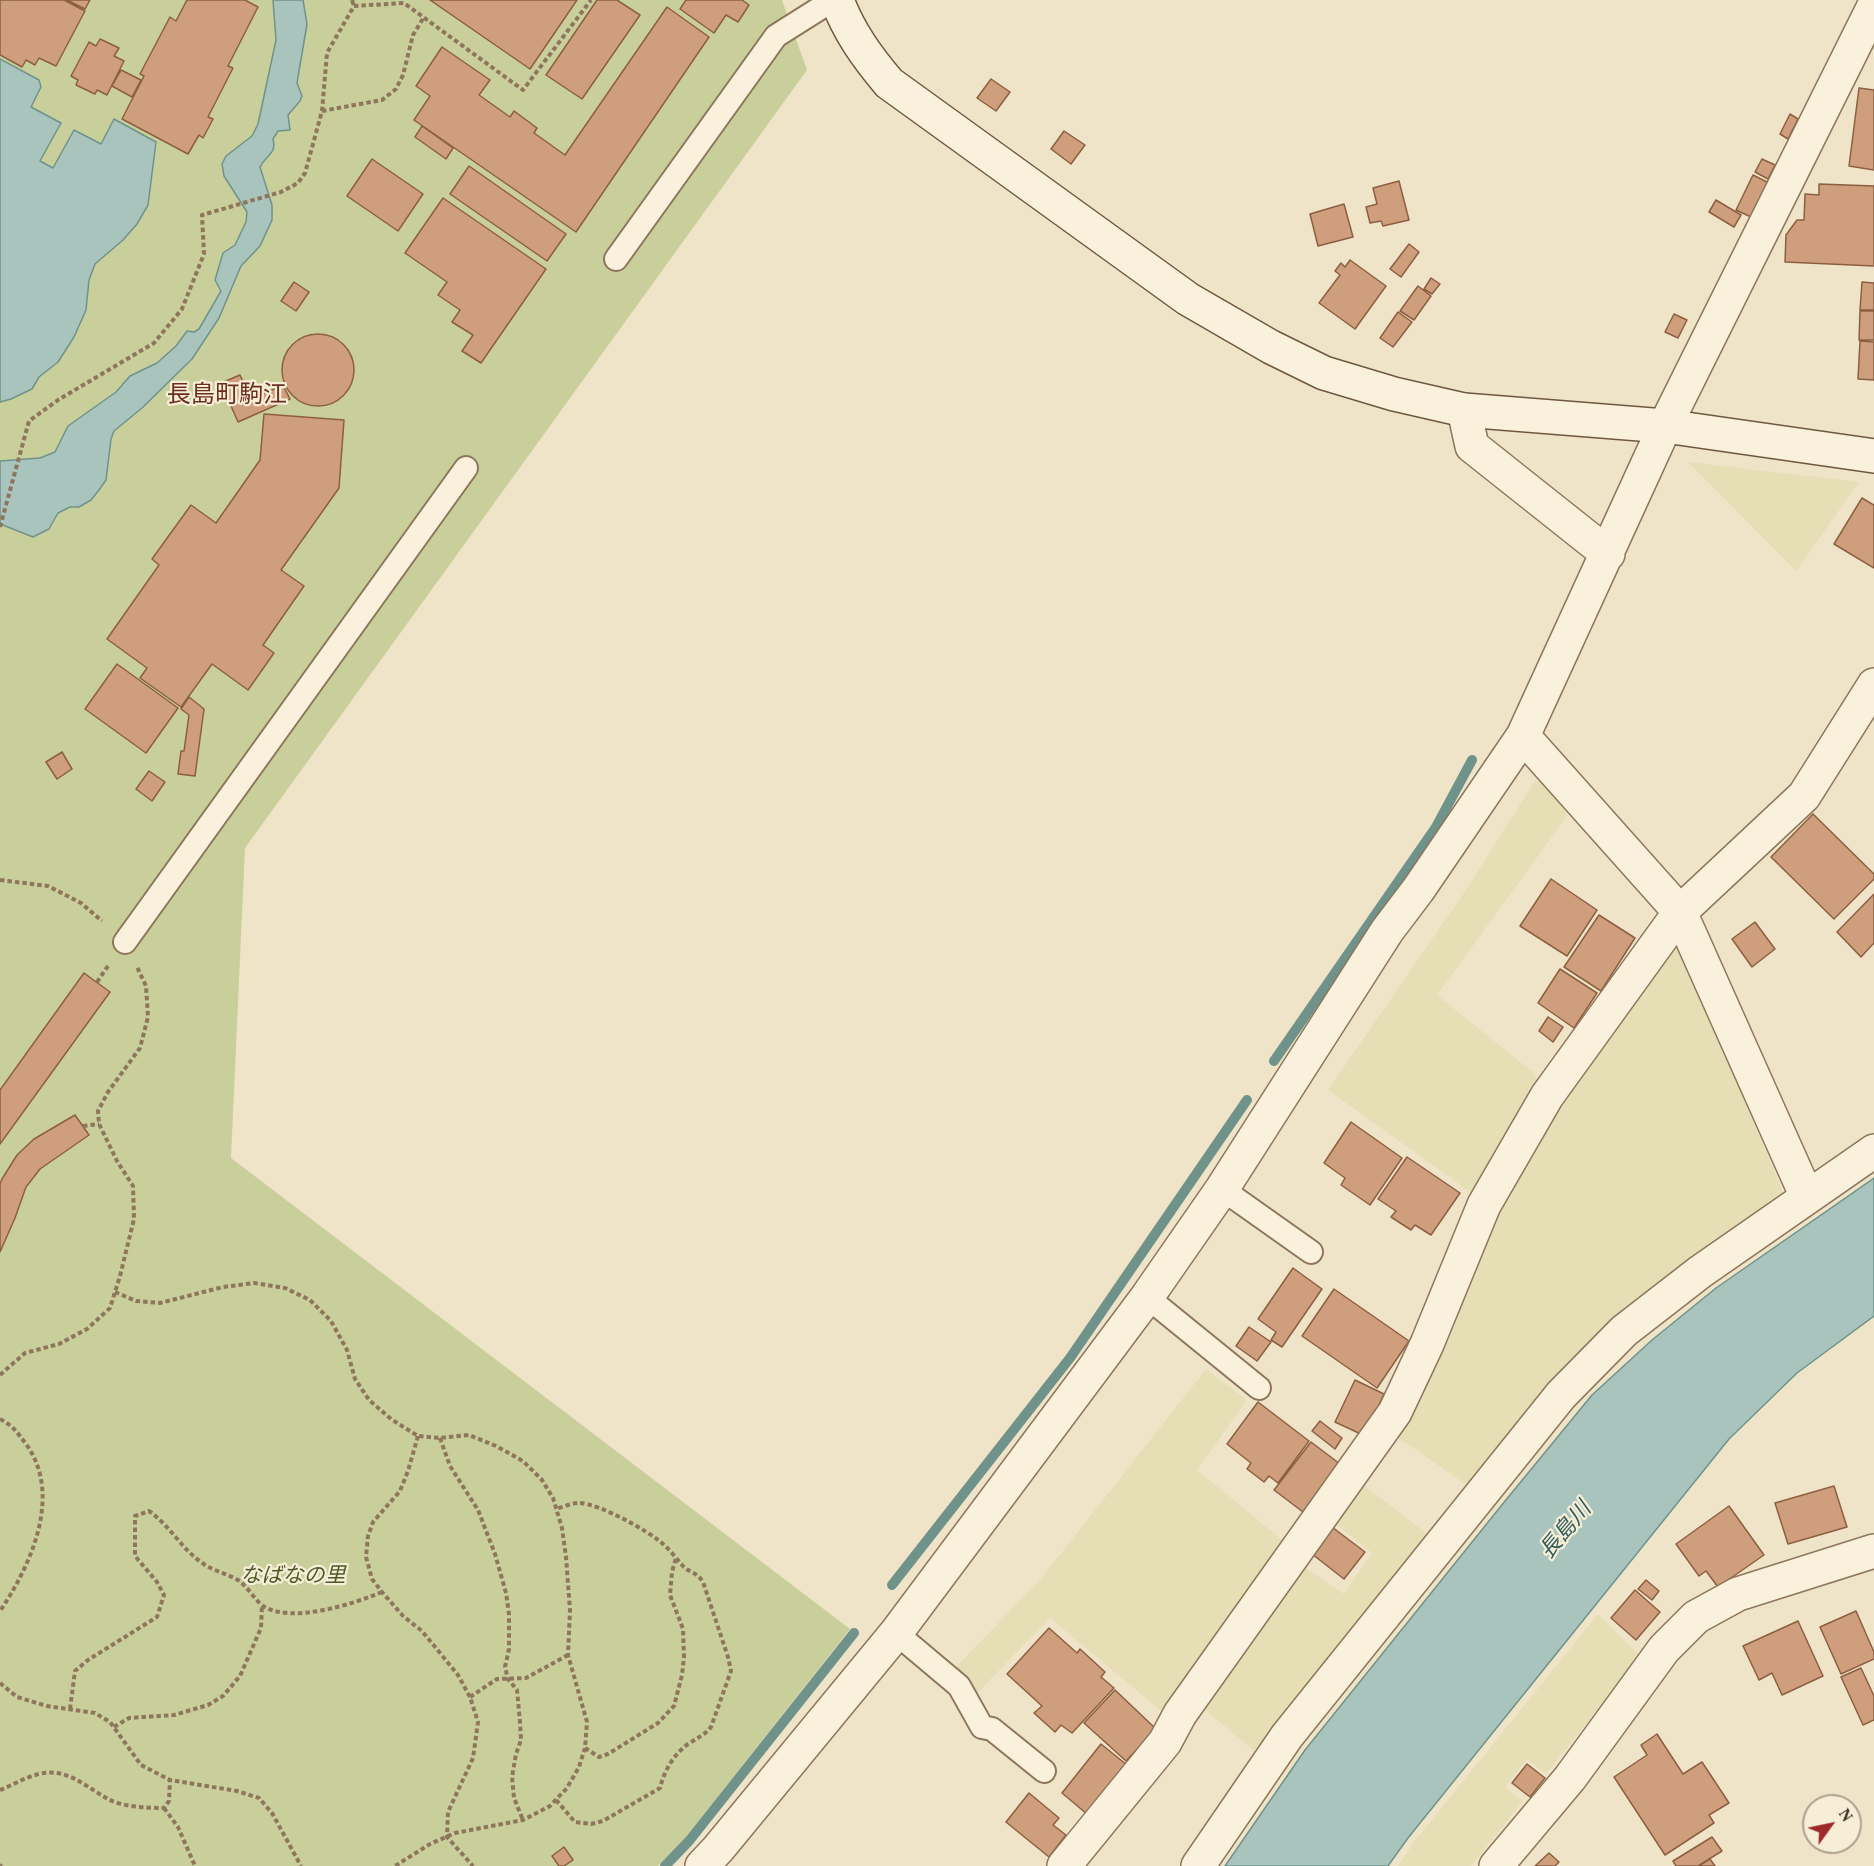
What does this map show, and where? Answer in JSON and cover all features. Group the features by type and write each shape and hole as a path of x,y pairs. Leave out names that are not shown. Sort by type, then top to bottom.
{"street":[{"path":"835,0 865,54 889,83 1188,299 1271,347 1324,373 1394,394 1464,410 1665,426 1874,456"},
{"path":"702,1866 726,1840 896,1633 1147,1297 1222,1189 1387,931 1418,890 1523,736 1665,426 1874,6"},
{"path":"1464,410 1472,446 1608,554"},
{"path":"1064,1866 1166,1742 1180,1714 1395,1412 1427,1344 1489,1195 1547,1096 1680,912 1804,796 1874,685"},
{"path":"1523,736 1680,912 1807,1197"},
{"path":"1197,1866 1287,1736 1561,1395 1624,1331 1700,1272 1874,1150"},
{"path":"1496,1866 1570,1778 1664,1649 1696,1617 1737,1594 1874,1551"}],"lane":[{"path":"616,259 776,36 835,0"},
{"path":"125,942 466,468"},
{"path":"1222,1189 1311,1252"},
{"path":"1147,1297 1260,1388"},
{"path":"896,1633 960,1686 982,1727 992,1729 1044,1771"}],"path":[{"path":"0,527 29,421 58,400 154,343 182,309 204,254 202,215 281,192 298,183 305,173 322,111 327,53 354,6 352,0"},
{"path":"354,6 404,3 523,90 591,0"},
{"path":"322,111 382,100 396,89 403,75 413,35 424,18"},
{"path":"0,880 48,886 81,903 125,942 146,986 148,1017 140,1048 108,1092 98,1110 99,1124 117,1161 133,1186 134,1219 110,1308 87,1329 59,1344 26,1353 0,1376"},
{"path":"83,1126 99,1124"},
{"path":"115,1292 136,1301 160,1304 223,1287 254,1283 285,1288 310,1300 331,1321 347,1350 355,1379 369,1400 391,1419 418,1436 440,1438 470,1435 496,1446 523,1461 542,1480 553,1498 562,1528 567,1567 570,1610 568,1655 587,1722 585,1748 579,1767 567,1788 556,1800 523,1820 447,1837 395,1866"},
{"path":"0,1419 12,1424 32,1452 43,1481 42,1511 36,1539 17,1585 0,1611"},
{"path":"418,1436 400,1491 373,1522 368,1536 366,1557 372,1579 403,1616 422,1631 458,1675 470,1697 478,1722 473,1758 448,1812 447,1837 473,1866"},
{"path":"440,1438 450,1466 478,1510 495,1554 509,1614 509,1649 505,1667 508,1679 517,1690 521,1740 512,1777 514,1798 523,1820"},
{"path":"556,1509 578,1503 597,1508 642,1528 662,1542 684,1567 698,1574 703,1582 731,1671 711,1727 706,1734 687,1744 677,1754 664,1774 660,1788 603,1821 591,1824 575,1822 556,1800"},
{"path":"69,1709 75,1671 88,1660 157,1617 164,1595 157,1582 144,1570 135,1556 135,1516 141,1512 149,1511 161,1520 201,1562 240,1582 262,1605 284,1614 302,1614 360,1601 382,1592"},
{"path":"585,1748 599,1757 609,1754 658,1723 674,1706 684,1657 683,1629 670,1595 676,1557"},
{"path":"114,1727 129,1718 174,1715 208,1705 223,1696 240,1676 261,1628 262,1605"},
{"path":"470,1697 497,1679 526,1678 568,1655"},
{"path":"0,1683 16,1697 47,1706 95,1713 110,1722 141,1765 170,1780 237,1791 259,1798 272,1813 301,1866"},
{"path":"0,1790 40,1773 60,1773 92,1787 109,1800 130,1805 164,1808 178,1827 195,1866"},
{"path":"164,1808 169,1802 170,1780"}],"shaded area":[{"path":"1688,462 1859,482 1796,571"},
{"path":"1535,781 1547,782 1567,816 1437,995 1535,1074 1542,1087 1476,1196 1328,1090 1464,893"},
{"path":"1677,937 1784,1195 1693,1256 1614,1319 1549,1383 1468,1486 1396,1436 1498,1209 1559,1099"},
{"path":"1206,1369 1247,1400 1197,1470 1287,1544 1167,1716 1050,1618 977,1693 953,1670 1040,1580"},
{"path":"1361,1483 1430,1536 1254,1751 1202,1707 1304,1567 1344,1594 1372,1553 1333,1522"},
{"path":"1598,1614 1640,1656 1546,1774 1527,1759 1505,1787 1523,1801 1471,1866 1398,1866 1414,1842"}],"green space":[{"name":"なばなの里","path":"0,0 782,0 807,70 245,848 231,1158 850,1629 685,1838 658,1866 0,1866"}],"water":[{"path":"273,0 303,0 307,24 297,83 302,96 288,115 290,130 278,131 273,139 274,148 260,167 272,205 272,220 260,246 241,266 219,318 192,359 142,408 114,431 106,480 91,500 79,507 70,507 58,513 49,529 33,537 0,524 0,461 40,458 55,452 68,426 116,392 130,376 157,363 176,346 187,331 194,332 199,329 221,291 215,280 223,253 235,245 246,222 247,212 224,176 222,164 226,156 252,136 258,124 276,40"},
{"path":"0,59 39,80 41,87 31,107 61,123 40,161 53,168 74,130 101,144 114,119 156,142 148,205 137,224 123,240 95,264 89,280 86,310 74,337 58,362 39,377 32,389 0,402"},
{"name":"長島川","path":"1874,1178 1874,1316 1797,1373 1729,1439 1408,1838 1388,1866 1225,1866 1305,1750 1592,1395 1652,1340 1716,1288"}],"building":[{"path":"0,0 64,0 85,11 56,66 39,58 35,65 26,60 22,67 0,55"},
{"path":"67,0 90,0 85,9"},
{"path":"187,0 245,0 258,7 228,66 233,68 208,117 213,119 203,138 199,135 188,154 122,119 144,76 140,74 170,17 176,21"},
{"path":"430,0 577,0 530,69"},
{"path":"597,0 617,0 640,15 582,99 546,75"},
{"path":"686,0 742,0 749,5 738,22 726,15 714,33 680,9"},
{"path":"667,7 709,37 576,232 414,120 430,96 416,86 442,47 490,80 479,95 510,117 514,111 537,128 534,133 565,155"},
{"path":"100,39 119,48 114,56 124,61 107,95 97,90 95,94 76,85 78,80 71,76 89,42 96,46"},
{"path":"121,70 141,80 132,97 112,86"},
{"path":"991,79 1010,92 996,111 977,98"},
{"path":"1859,88 1874,90 1874,170 1849,166"},
{"path":"1790,114 1798,119 1788,139 1780,134"},
{"path":"422,126 453,148 446,159 415,137"},
{"path":"1064,131 1085,145 1071,164 1051,149"},
{"path":"372,159 423,194 398,231 347,196"},
{"path":"1762,159 1775,165 1768,179 1755,172"},
{"path":"469,166 566,234 547,261 450,194"},
{"path":"1753,175 1769,183 1751,217 1736,210"},
{"path":"1399,181 1409,220 1383,226 1381,221 1370,223 1366,207 1377,204 1373,188"},
{"path":"1819,184 1874,186 1874,266 1785,262 1786,235 1797,220 1804,220 1805,194 1819,195"},
{"path":"443,198 546,269 481,363 462,351 473,335 452,322 460,310 438,295 447,282 405,253"},
{"path":"1716,200 1741,215 1734,227 1709,212"},
{"path":"1344,204 1353,237 1318,246 1310,214"},
{"path":"1409,244 1419,252 1401,277 1390,269"},
{"path":"1350,260 1386,286 1355,329 1319,303 1340,275 1335,271 1341,263 1345,267"},
{"path":"1431,278 1440,284 1432,294 1424,289"},
{"path":"294,282 309,292 296,311 281,301"},
{"path":"1862,282 1874,283 1874,310 1860,310"},
{"path":"1418,286 1431,296 1414,320 1400,311"},
{"path":"1860,311 1874,311 1874,340 1859,340"},
{"path":"1398,312 1412,322 1393,347 1380,338"},
{"path":"1674,314 1687,320 1678,338 1665,332"},
{"path":"311,334 325,334 344,344 354,363 354,377 344,396 325,406 311,406 292,396 282,377 282,363 292,344"},
{"path":"1860,341 1874,342 1874,380 1858,379"},
{"path":"240,375 251,399 283,385 290,399 238,422 221,383"},
{"path":"264,414 344,420 339,488 281,570 304,586 263,645 274,653 248,690 212,664 181,707 140,678 147,668 107,639 159,565 152,559 191,505 216,523 260,460"},
{"path":"1862,498 1874,505 1874,568 1834,544"},
{"path":"117,664 178,708 146,753 85,709"},
{"path":"189,697 204,709 195,776 178,774 189,715 181,709"},
{"path":"62,752 72,769 57,779 46,762"},
{"path":"149,771 165,782 152,801 136,789"},
{"path":"1813,814 1874,874 1874,879 1834,919 1771,857"},
{"path":"1551,879 1597,910 1567,956 1520,926"},
{"path":"1874,894 1874,943 1861,957 1837,932"},
{"path":"1599,915 1635,938 1601,991 1564,967"},
{"path":"1755,922 1775,949 1752,967 1732,939"},
{"path":"1560,969 1597,993 1574,1028 1538,1003"},
{"path":"84,973 110,992 0,1144 0,1090"},
{"path":"1548,1017 1563,1027 1553,1042 1539,1031"},
{"path":"75,1115 89,1135 40,1169 26,1187 0,1252 0,1184 2,1179 17,1155 34,1139"},
{"path":"1351,1122 1402,1158 1370,1205 1341,1185 1345,1178 1324,1163"},
{"path":"1407,1157 1460,1193 1431,1235 1415,1225 1411,1230 1391,1217 1396,1211 1378,1199"},
{"path":"1293,1268 1322,1289 1282,1347 1271,1340 1276,1332 1258,1319"},
{"path":"1334,1289 1409,1341 1377,1388 1302,1336"},
{"path":"1249,1327 1271,1342 1257,1361 1236,1346"},
{"path":"1355,1380 1384,1394 1365,1436 1335,1422"},
{"path":"1258,1402 1309,1441 1278,1483 1269,1476 1264,1482 1247,1469 1251,1463 1227,1444"},
{"path":"1320,1421 1342,1438 1335,1449 1312,1431"},
{"path":"1311,1442 1340,1464 1303,1512 1274,1490"},
{"path":"1834,1486 1847,1527 1788,1544 1775,1503"},
{"path":"1729,1506 1764,1555 1718,1587 1706,1571 1699,1576 1676,1544"},
{"path":"1332,1527 1365,1552 1344,1579 1312,1554"},
{"path":"1646,1580 1659,1591 1652,1600 1638,1589"},
{"path":"1635,1590 1660,1612 1636,1640 1611,1618"},
{"path":"1856,1611 1874,1652 1874,1659 1841,1674 1820,1627"},
{"path":"1798,1621 1823,1676 1782,1695 1772,1673 1759,1680 1743,1646"},
{"path":"1049,1628 1077,1653 1080,1649 1105,1672 1101,1677 1114,1688 1072,1733 1061,1725 1055,1732 1034,1713 1042,1706 1007,1674"},
{"path":"1861,1668 1874,1696 1874,1720 1863,1725 1841,1677"},
{"path":"1115,1690 1156,1729 1126,1761 1084,1723"},
{"path":"1657,1734 1683,1774 1702,1762 1729,1803 1709,1815 1714,1823 1665,1855 1614,1777 1647,1755 1641,1745"},
{"path":"1101,1744 1127,1765 1087,1814 1062,1793"},
{"path":"1527,1764 1545,1778 1530,1797 1512,1783"},
{"path":"1029,1793 1059,1818 1053,1825 1066,1835 1049,1857 1006,1822"},
{"path":"1712,1837 1722,1851 1698,1866 1676,1866 1673,1861"},
{"path":"564,1847 573,1860 564,1866 559,1866 552,1856"},
{"path":"1549,1853 1559,1862 1555,1866 1535,1866"},
{"path":"1710,1859 1715,1866 1699,1866"}],"waterway":[{"path":"1274,1061 1436,827 1472,760"},
{"path":"892,1585 1070,1358 1247,1100"},
{"path":"665,1866 689,1841 854,1633"}],"district":[{"name":"長島町駒江","path":"227,393"}]}
